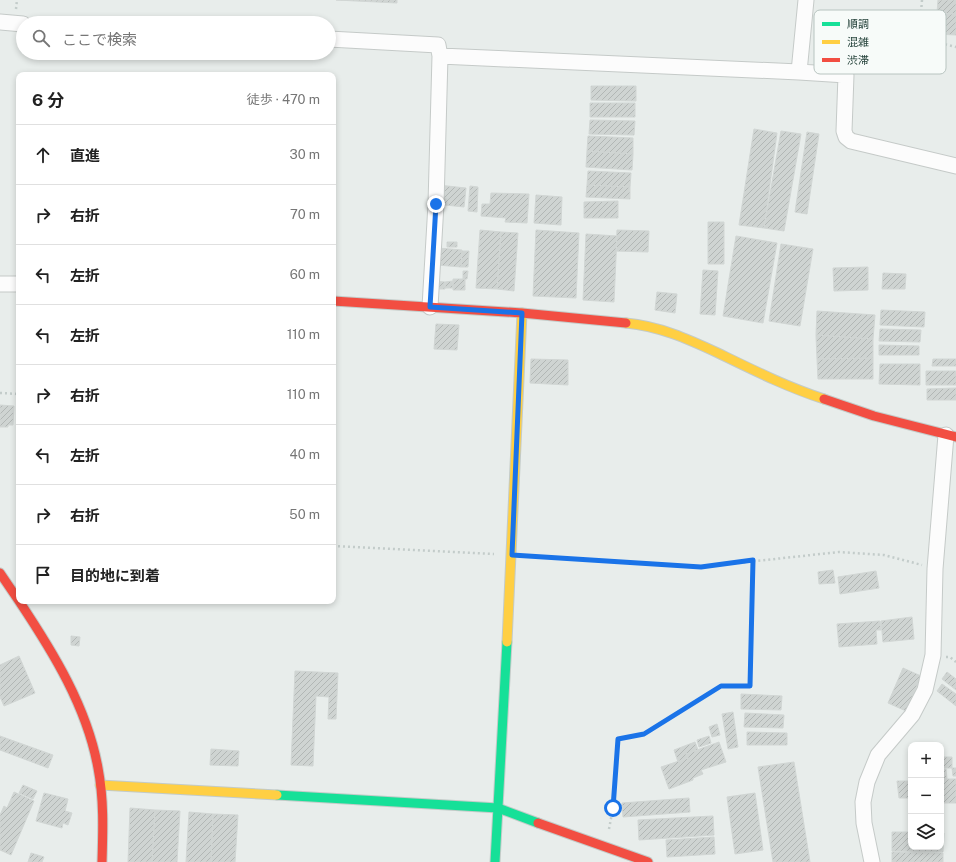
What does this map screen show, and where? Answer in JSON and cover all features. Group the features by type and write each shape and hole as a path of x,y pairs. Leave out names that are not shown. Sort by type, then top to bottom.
{"street":[{"path":"799,72 806,0"},
{"path":"0,22 16,23"},
{"path":"336,39 438,45 440,56 436,204 430,307"},
{"path":"440,56 814,73"},
{"path":"830,74 846,75 844,131 846,137 851,141 956,166"},
{"path":"0,284 16,284"},
{"path":"336,301 522,313 642,324 674,333 797,390 874,416 951,436 935,569 933,655 925,690 912,715 878,756 867,782 864,802 864,822 872,862"},
{"path":"495,862 512,555 522,313"},
{"path":"0,573 16,597"},
{"path":"21,604 35,625 74,696 95,754 103,818 102,862"},
{"path":"100,785 498,808 648,862"}],"path":[{"path":"921,10 922,0"},
{"path":"946,45 956,47"},
{"path":"0,393 16,394"},
{"path":"336,546 512,555 701,567 753,560 839,552 884,555 935,569"},
{"path":"605,847 613,808 618,739 644,734 721,686 750,686 753,560"}],"building":[{"path":"336,0 397,0 397,3"},
{"path":"938,0 956,0 956,14 946,13 946,10 937,10"},
{"path":"946,13 956,14 956,35 946,34"},
{"path":"591,86 636,86 636,101 591,100"},
{"path":"590,103 635,103 635,117 590,117"},
{"path":"590,120 635,121 634,135 589,134"},
{"path":"754,129 777,133 764,228 739,225"},
{"path":"781,131 801,134 784,231 764,228"},
{"path":"807,132 819,134 807,214 795,212"},
{"path":"588,136 633,138 633,154 587,151"},
{"path":"587,151 633,154 632,170 586,167"},
{"path":"588,171 631,173 630,187 587,185"},
{"path":"438,185 466,188 464,207 436,204"},
{"path":"587,185 630,187 630,199 586,197"},
{"path":"470,186 478,187 477,212 468,211"},
{"path":"491,193 529,194 527,223 505,222 506,218 481,216 482,204 490,204"},
{"path":"536,195 562,197 561,225 534,223"},
{"path":"618,201 618,218 584,218 584,202"},
{"path":"708,222 724,222 724,264 708,264"},
{"path":"480,230 501,232 497,289 476,288"},
{"path":"536,230 579,233 576,298 533,296"},
{"path":"617,230 649,231 648,252 616,251"},
{"path":"501,232 518,233 514,291 497,289"},
{"path":"586,234 617,236 614,302 583,300"},
{"path":"736,236 777,243 763,323 723,316"},
{"path":"447,242 457,242 457,247 447,247"},
{"path":"781,244 813,249 800,326 769,321"},
{"path":"438,248 462,250 461,267 437,265"},
{"path":"462,251 469,251 468,267 461,267"},
{"path":"868,267 868,290 834,291 833,268"},
{"path":"703,270 718,271 715,315 700,314"},
{"path":"463,271 468,271 467,279 463,279"},
{"path":"883,273 906,274 905,289 882,289"},
{"path":"453,279 465,279 465,290 453,290"},
{"path":"433,281 445,282 445,289 433,289"},
{"path":"453,281 453,288 445,288 445,282"},
{"path":"657,292 677,294 675,313 655,310"},
{"path":"881,310 925,312 924,327 880,325"},
{"path":"817,311 875,315 873,339 816,335"},
{"path":"436,324 459,325 457,350 434,349"},
{"path":"880,329 921,330 920,342 879,341"},
{"path":"816,335 873,339 873,358 817,359"},
{"path":"879,345 919,346 919,355 879,355"},
{"path":"873,358 873,379 818,379 817,359"},
{"path":"531,359 568,360 568,385 530,383"},
{"path":"933,359 956,359 956,366 932,366"},
{"path":"880,364 920,364 920,385 879,384"},
{"path":"926,371 956,371 956,385 926,385"},
{"path":"956,388 956,400 927,400 927,389"},
{"path":"0,405 14,406 13,425 8,425 8,427 0,427"},
{"path":"833,570 835,583 819,584 818,572"},
{"path":"876,571 879,588 840,594 838,577"},
{"path":"912,617 914,639 883,642 881,621"},
{"path":"880,621 881,630 876,630 877,644 839,647 837,624"},
{"path":"71,636 80,637 79,646 71,645"},
{"path":"19,656 35,693 4,706 0,697 0,665"},
{"path":"903,668 921,676 906,711 888,703"},
{"path":"295,671 338,673 336,719 328,719 329,697 316,696 313,766 291,765"},
{"path":"947,672 956,679 956,690 942,679"},
{"path":"942,684 956,694 956,706 937,691"},
{"path":"741,694 782,696 781,710 741,709"},
{"path":"733,712 738,747 728,749 722,714"},
{"path":"745,713 784,715 783,728 744,727"},
{"path":"717,724 720,735 712,737 709,727"},
{"path":"747,732 787,733 787,745 747,745"},
{"path":"0,736 53,755 48,768 0,750"},
{"path":"709,736 711,743 699,747 697,740"},
{"path":"695,742 698,750 686,754 688,758 678,762 674,750"},
{"path":"719,742 726,762 701,770 703,774 693,778 693,780 669,789 661,767 688,758 686,754"},
{"path":"211,749 239,751 238,766 210,765"},
{"path":"944,757 952,757 952,768 944,768"},
{"path":"794,762 810,862 773,862 758,767"},
{"path":"952,768 956,768 956,776 953,776"},
{"path":"944,769 946,769 947,779 956,779 956,803 944,803"},
{"path":"897,781 908,781 908,798 899,798"},
{"path":"23,785 37,791 33,799 19,793"},
{"path":"14,792 34,801 11,855 0,850 0,815 4,806 7,808"},
{"path":"44,793 68,799 65,811 72,813 68,825 63,823 62,828 36,821"},
{"path":"755,793 763,850 735,854 727,797"},
{"path":"689,798 690,812 623,817 622,803"},
{"path":"130,808 155,810 152,862 128,862"},
{"path":"155,810 180,811 177,862 152,862"},
{"path":"189,812 213,814 211,862 186,862"},
{"path":"213,814 238,815 235,862 211,862"},
{"path":"713,816 714,835 639,840 638,820"},
{"path":"892,832 908,832 908,850 943,850 943,852 892,851"},
{"path":"714,837 715,854 667,857 666,840"},
{"path":"892,852 943,853 943,862 892,862"},
{"path":"31,853 44,857 42,862 28,862"}],"traffic: fast":[{"path":"495,862 507,642"},
{"path":"277,795 498,808 538,823"}],"traffic: slow":[{"path":"507,642 522,313"},
{"path":"626,323 662,330 684,338 783,384 824,399"},
{"path":"100,785 277,795"}],"traffic: jam":[{"path":"336,301 522,313 626,323"},
{"path":"824,399 874,416 956,437"},
{"path":"0,573 16,597"},
{"path":"21,604 56,660 67,681 86,723 93,745 98,768 102,803 102,862"},
{"path":"538,823 648,862"}],"route":[{"path":"436,204 430,307 522,313 512,555 701,567 753,560 750,686 721,686 644,734 618,739 613,808"}]}
